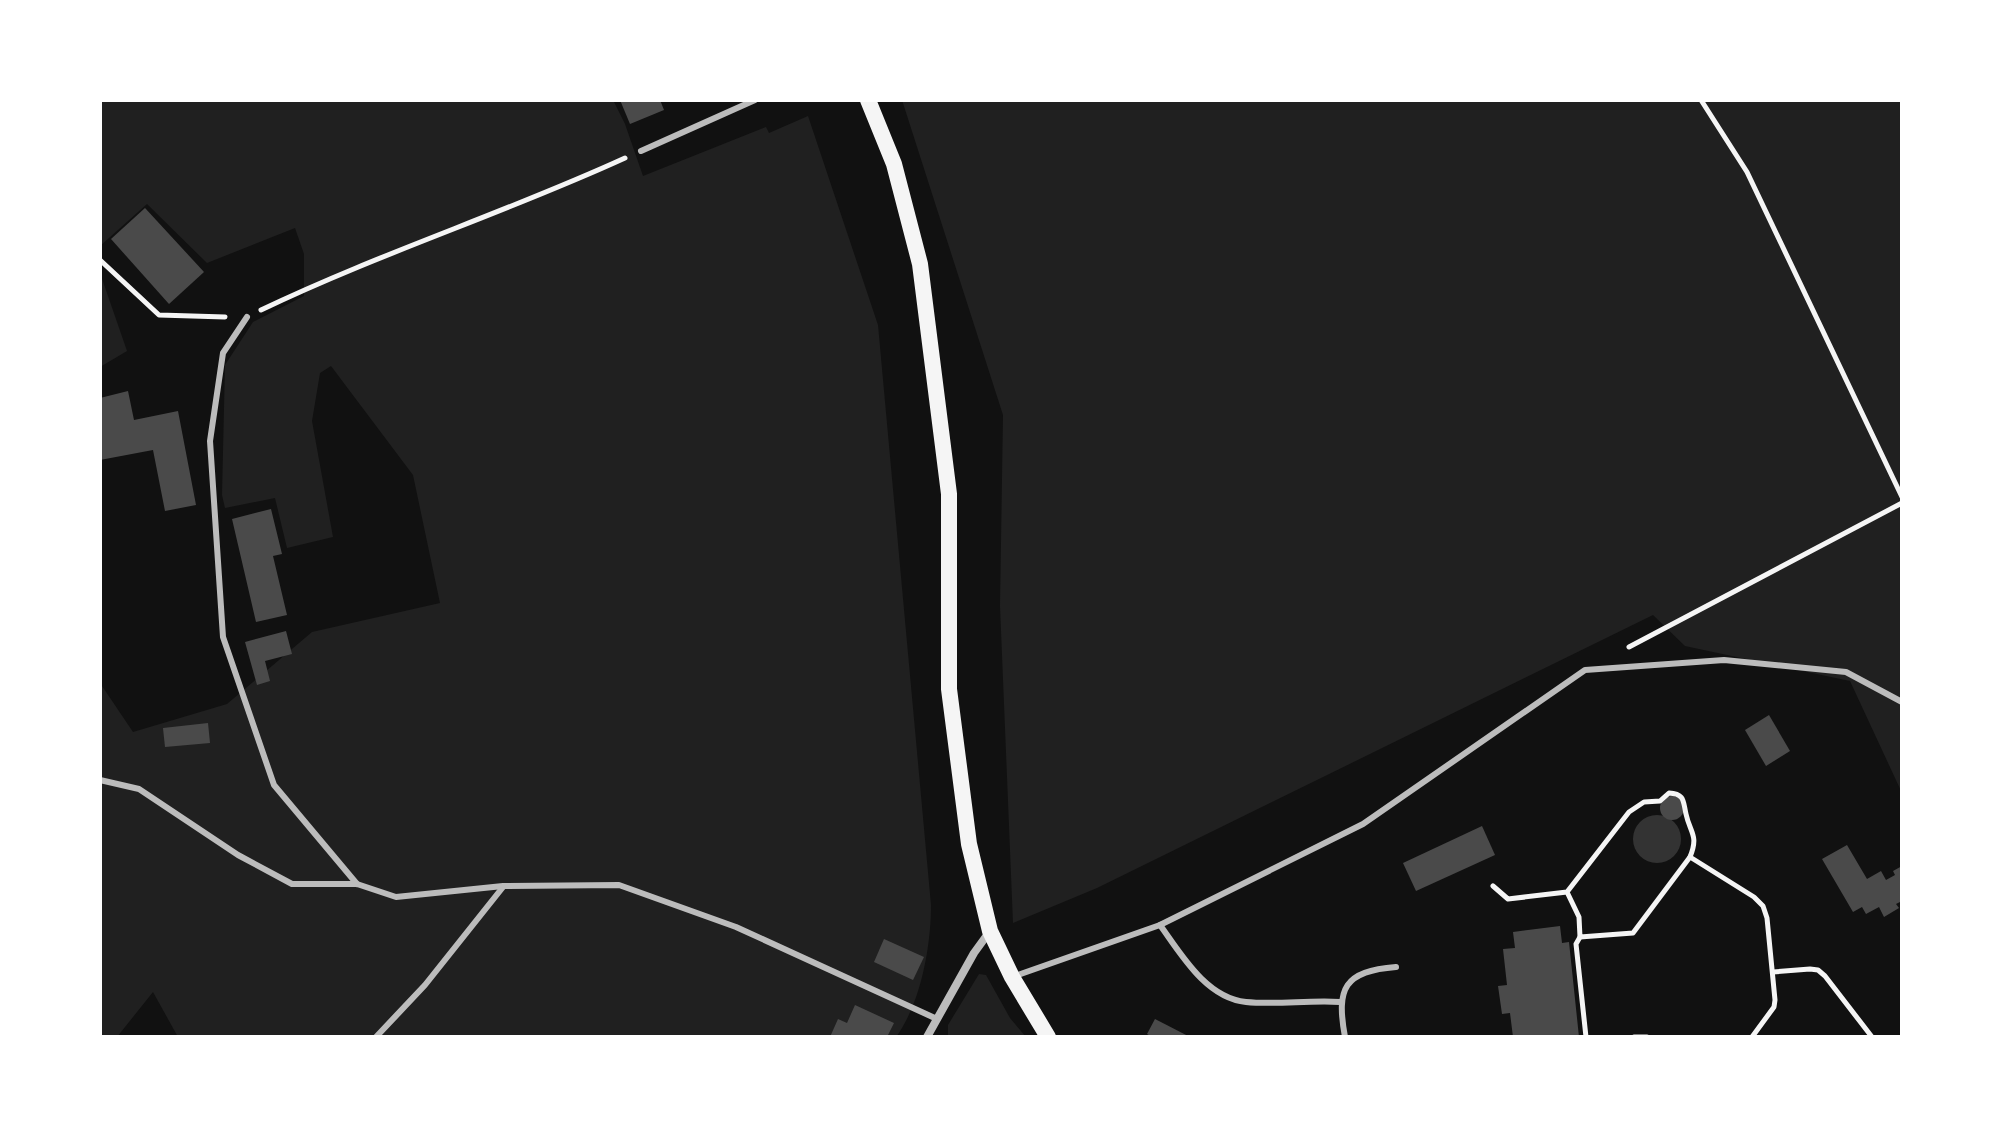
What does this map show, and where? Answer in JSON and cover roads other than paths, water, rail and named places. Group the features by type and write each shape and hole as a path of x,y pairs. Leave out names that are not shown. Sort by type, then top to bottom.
{"main road":[{"path":"868,100 894,164 920,264 949,494 949,689 969,844 990,931 1012,977 1048,1037"}],"street":[{"path":"927,1037 974,953 990,931"}],"lane":[{"path":"641,151 755,100"},
{"path":"247,317 223,353 210,441 223,637 274,785 357,884"},
{"path":"1012,977 1160,925 1363,824 1585,670 1724,660 1846,672 1902,702"},
{"path":"100,780 139,789 238,855 292,884 357,884 396,897 503,886 619,885 736,927 937,1019"},
{"path":"376,1037 425,985 503,886"},
{"path":"1160,925 1196,973 1229,998 1245,1002 1340,1002"},
{"path":"1345,1037 1340,1002 1348,982 1367,970 1396,967"}]}
